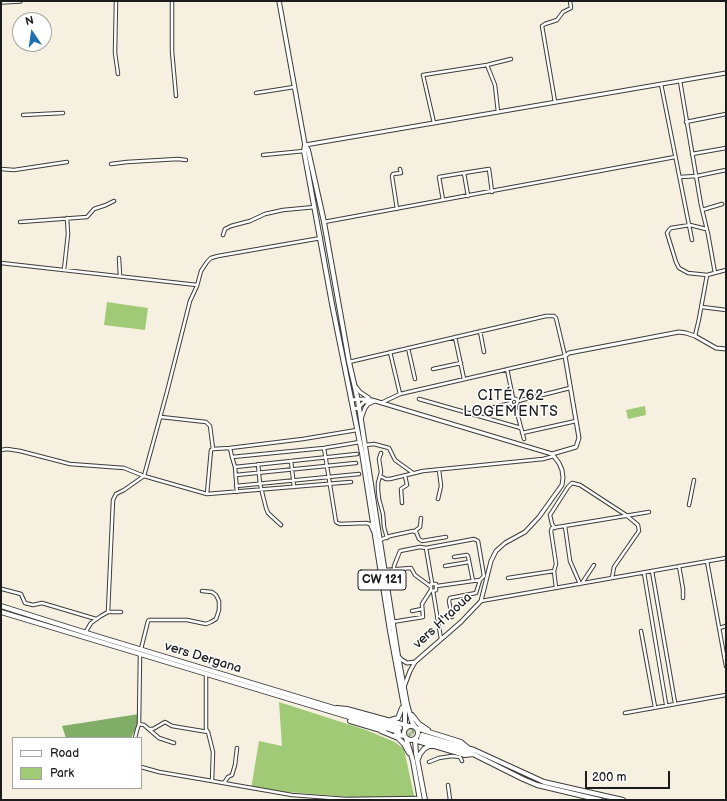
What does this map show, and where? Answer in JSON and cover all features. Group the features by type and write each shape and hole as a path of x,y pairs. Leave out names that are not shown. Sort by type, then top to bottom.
{"highway":[{"name":"CW 121","path":"305,145 304,151 358,430 390,631 405,712 403,728"},
{"path":"305,145 308,150 324,222 349,362 358,399 398,656 409,712 418,735 414,740 416,764 422,799"},
{"name":"vers Dergana","path":"1,606 141,652 403,728"},
{"path":"1,612 141,652 206,674 343,716 403,728 416,728 460,742 468,748"},
{"path":"388,721 395,720 400,716 402,711 402,701"},
{"path":"334,709 347,709 388,721 403,728"},
{"path":"409,712 419,724 434,734"},
{"path":"343,716 348,720 405,737 409,740 414,740 465,755 473,754"},
{"path":"403,728 403,732 416,764"},
{"path":"379,730 400,740 416,764"},
{"path":"600,800 537,784 508,772 473,754 422,737 468,748 538,780 562,787 623,800"},
{"path":"416,764 424,749 430,746 436,746"}],"main road":[{"path":"1,2 20,1"},
{"name":"CW 121","path":"279,1 305,145"}],"street":[{"path":"116,1 116,53 118,74"},
{"path":"172,1 172,51 176,96"},
{"path":"555,102 542,26 557,20 563,12 571,8 570,1"},
{"path":"434,123 423,75 486,65 512,59"},
{"path":"486,65 495,85 498,112"},
{"path":"305,145 726,73"},
{"path":"680,81 702,210 715,273"},
{"path":"660,84 692,240"},
{"path":"256,93 294,87"},
{"path":"23,115 63,113"},
{"path":"686,122 726,114"},
{"path":"692,154 726,148"},
{"path":"263,155 304,151"},
{"path":"324,222 675,158"},
{"path":"111,164 156,160 186,160"},
{"path":"1,169 14,170 67,162"},
{"path":"397,209 392,176 393,174 401,173 400,169"},
{"path":"443,200 439,177 489,169 492,192"},
{"path":"680,177 697,176 726,170"},
{"path":"464,173 468,196"},
{"path":"20,222 87,217 94,209 114,201"},
{"path":"702,210 722,204"},
{"path":"223,235 225,229 250,221 265,214 283,210 315,207"},
{"path":"64,270 68,234 67,218"},
{"path":"706,229 690,225 671,228 667,233 676,262 682,271 706,275 726,270"},
{"path":"108,612 113,500 116,494 144,476 161,417 190,300 197,285 201,271 211,258 321,238"},
{"path":"120,258 120,276"},
{"path":"1,263 197,285"},
{"path":"695,336 702,307 706,275"},
{"path":"702,307 726,310"},
{"path":"349,362 546,316 554,316 558,321 579,438 576,447 543,459 413,473 390,479 380,476"},
{"path":"480,331 484,352"},
{"path":"381,403 400,394 565,356 569,353 679,332 695,336 716,348 726,349"},
{"path":"455,337 464,379"},
{"path":"408,348 415,379"},
{"path":"390,352 400,394"},
{"path":"433,369 461,363"},
{"path":"507,369 513,398 511,403"},
{"path":"354,385 364,395 375,401"},
{"path":"513,398 518,400 570,388"},
{"path":"351,400 365,399 375,401 553,455"},
{"path":"419,399 521,428"},
{"path":"518,400 515,405 524,439"},
{"path":"353,409 366,402 375,401"},
{"path":"361,422 365,408 368,404 375,401"},
{"path":"470,413 511,403 515,405"},
{"path":"161,417 206,422 210,426 213,449 211,450 207,494"},
{"path":"522,433 576,421"},
{"path":"213,449 303,439 358,430"},
{"path":"232,457 324,448 360,442"},
{"path":"365,445 374,444 389,448 395,460 413,473"},
{"path":"230,448 235,467 237,492"},
{"path":"324,448 336,522 340,524 366,522 370,524 374,531"},
{"path":"1,450 7,449 20,451 70,464 124,468 144,476 207,494 351,482"},
{"path":"381,453 379,458 381,472 378,483 379,499 387,538"},
{"path":"235,467 357,454"},
{"name":"vers H'raoua","path":"415,662 461,622 481,601 491,561 496,551 505,543 530,527 562,485 564,478 562,470 553,455"},
{"path":"292,461 294,487"},
{"path":"236,475 356,463"},
{"path":"258,464 261,490 268,513 280,525"},
{"path":"438,499 441,484 439,470"},
{"path":"236,486 359,474"},
{"path":"402,503 401,489 407,485 405,476"},
{"path":"688,505 694,480"},
{"path":"554,528 550,515 572,483 580,485 638,525 639,531 614,567 612,578"},
{"path":"556,588 554,571 556,564 551,531 552,528 649,512"},
{"path":"380,540 405,532 415,531 420,527 421,518"},
{"path":"565,526 570,560 581,583"},
{"path":"415,531 419,539 422,541 446,537"},
{"path":"394,569 400,551 420,547 426,548 474,539 478,541 484,576 480,580 476,593 450,598 449,601 452,617"},
{"path":"426,548 441,639"},
{"path":"454,558 468,556 473,581"},
{"path":"481,601 726,558"},
{"path":"707,561 726,666"},
{"path":"445,566 469,562"},
{"path":"581,583 594,565"},
{"path":"679,566 683,588 683,598"},
{"path":"385,570 411,568 415,575 432,588 436,590 437,586"},
{"path":"508,578 554,571"},
{"path":"652,571 675,703"},
{"path":"644,573 666,704"},
{"path":"392,622 422,617 422,604 432,588 480,580"},
{"path":"2,589 21,594 25,603 33,605 42,603 96,619"},
{"path":"135,737 139,724 141,652 148,621 188,620 206,624 211,622 216,618 219,610 219,601 216,595 212,592 202,591"},
{"path":"412,611 422,609"},
{"path":"86,633 96,619 108,612 121,612"},
{"path":"719,628 726,626"},
{"path":"641,631 654,707"},
{"path":"398,656 404,662 415,662"},
{"path":"404,687 415,662"},
{"path":"206,674 206,730 208,732 213,752 212,781"},
{"path":"625,713 666,704 726,695"},
{"path":"149,729 153,729 165,722 172,726 208,732"},
{"path":"139,724 144,725 159,738 174,743"},
{"path":"224,783 228,777 232,775 235,765 236,748"},
{"path":"452,756 454,751"},
{"path":"429,762 439,758 452,756 460,757 462,761"},
{"path":"142,767 159,772 249,786 292,795 346,799 422,799"},
{"path":"448,785 450,800"}],"green space":[{"path":"107,302 148,308 145,330 104,325"},
{"path":"645,406 646,415 628,419 626,410"},
{"path":"279,702 366,730 395,742 404,749 415,800 386,800 251,789 259,741 282,746"},
{"path":"139,714 138,724 132,737 66,737 62,726"},
{"path":"408,728 412,728 414,729 414,737 408,738 405,735 405,731"}],"tunnel":[{"path":"402,729 422,735"},
{"path":"399,732 421,738"}],"district":[{"name":"CITÉ 762 LOGEMENTS","path":"511,404"}]}
